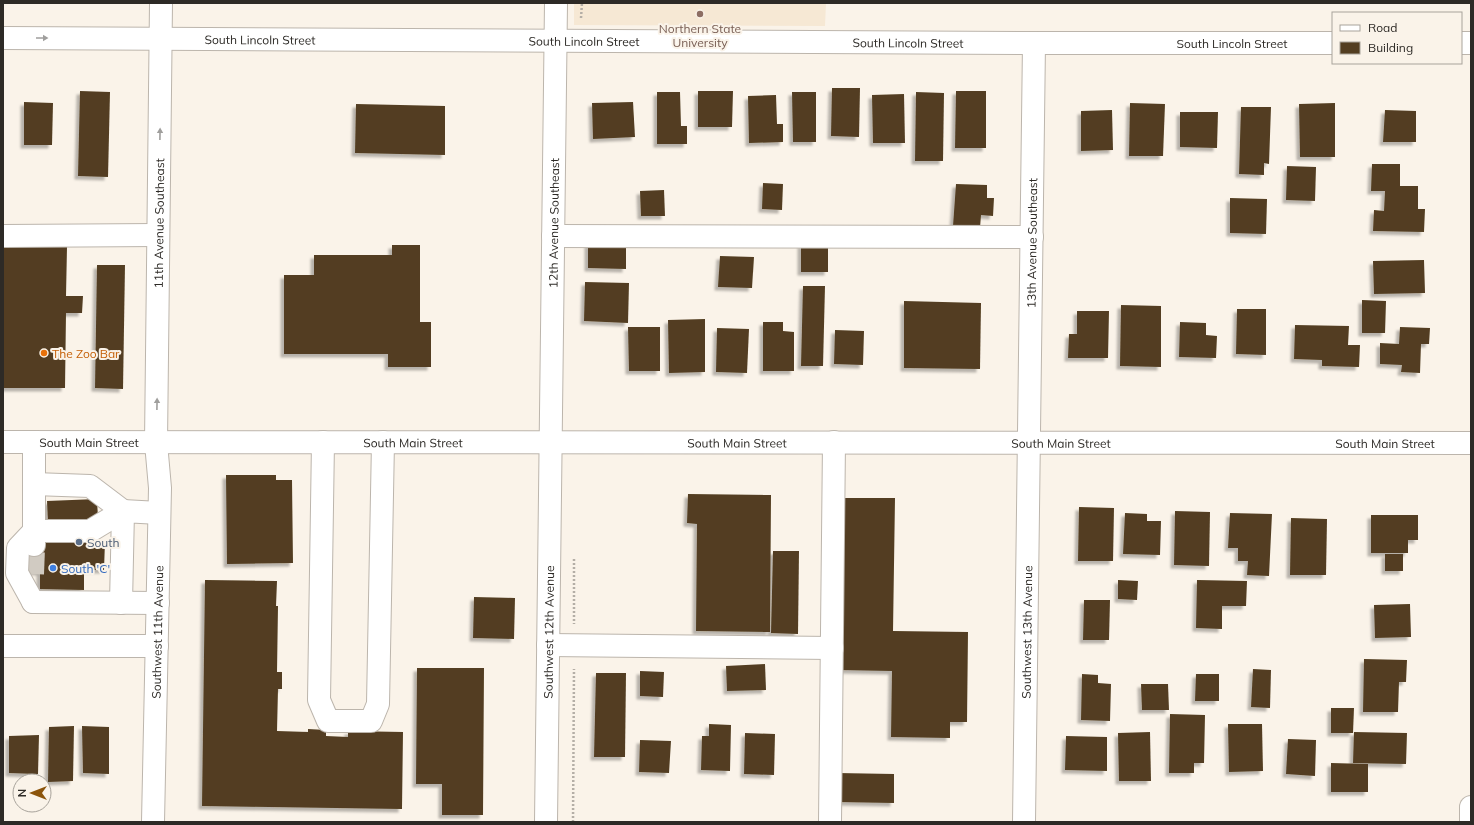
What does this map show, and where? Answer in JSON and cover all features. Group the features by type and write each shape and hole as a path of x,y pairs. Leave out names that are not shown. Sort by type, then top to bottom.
{"street":[{"name":"11th Avenue Southeast","path":"156,443 161,3"},
{"name":"12th Avenue Southeast","path":"551,442 556,3"},
{"name":"South Lincoln Street","path":"3,38 1332,43"},
{"name":"13th Avenue Southeast","path":"1029,442 1034,43"},
{"path":"3,236 158,235"},
{"path":"553,236 1032,237"},
{"name":"South Main Street","path":"3,442 1471,443"},
{"path":"34,442 34,540"},
{"path":"323,442 319,700 328,721 371,721 378,704 383,442"},
{"name":"Southwest 12th Avenue","path":"546,822 551,442"},
{"path":"830,822 834,442"},
{"name":"Southwest 13th Avenue","path":"1024,822 1029,442"},
{"name":"Southwest 11th Avenue","path":"153,822 160,513 160,488 156,443"},
{"path":"34,484 90,486 123,511"},
{"path":"121,603 123,511"},
{"path":"33,602 16,573 18,548 34,540 90,530 123,511 160,513"},
{"path":"33,574 33,602"},
{"path":"33,602 158,603"},
{"path":"3,646 157,646"},
{"path":"548,646 832,648"},
{"path":"1471,807 1471,822"}],"shaded area":[{"name":"Northern State University","path":"574,3 826,3 825,26 574,25"}],"building":[{"path":"832,88 860,88 859,137 831,136"},
{"path":"80,91 110,92 108,177 78,176"},
{"path":"698,91 733,91 732,127 698,127"},
{"path":"956,91 986,91 986,148 955,148"},
{"path":"657,92 680,92 681,126 687,126 687,144 657,144"},
{"path":"792,92 816,92 816,142 793,142"},
{"path":"916,92 944,93 943,161 915,161"},
{"path":"904,94 905,143 873,143 872,95"},
{"path":"776,95 777,124 783,124 783,142 749,143 748,96"},
{"path":"24,102 53,103 52,145 24,145"},
{"path":"633,102 635,137 593,139 592,103"},
{"path":"1130,103 1165,104 1163,156 1129,156"},
{"path":"1335,103 1335,157 1300,157 1299,104"},
{"path":"356,104 445,106 445,155 355,153"},
{"path":"1241,107 1271,107 1269,164 1264,163 1264,175 1239,174"},
{"path":"1112,110 1113,150 1081,151 1081,111"},
{"path":"1385,110 1416,111 1416,142 1383,142"},
{"path":"1180,112 1218,112 1217,148 1180,147"},
{"path":"1372,164 1400,164 1400,186 1418,186 1418,209 1425,209 1424,232 1373,231 1374,210 1384,211 1385,191 1371,191"},
{"path":"1287,166 1316,167 1315,201 1286,200"},
{"path":"763,183 783,184 782,210 762,209"},
{"path":"956,184 987,185 987,198 994,198 993,216 981,215 980,228 953,226"},
{"path":"664,190 665,216 641,216 640,191"},
{"path":"1230,198 1267,199 1266,234 1230,233"},
{"path":"588,241 626,241 626,269 588,268"},
{"path":"801,244 828,244 828,272 801,272"},
{"path":"392,245 420,245 420,322 431,322 431,367 388,367 388,354 284,354 284,275 314,275 314,255 392,255"},
{"path":"3,247 67,247 66,296 83,296 82,313 66,313 65,388 3,388"},
{"path":"720,256 754,257 752,288 718,287"},
{"path":"1424,260 1425,293 1374,294 1373,261"},
{"path":"97,265 125,265 123,389 95,388"},
{"path":"585,282 629,283 628,323 584,321"},
{"path":"803,286 825,286 823,366 801,366"},
{"path":"1362,300 1386,301 1385,333 1362,333"},
{"path":"904,301 981,303 980,369 904,368"},
{"path":"1121,305 1161,306 1161,367 1120,366"},
{"path":"1237,309 1266,309 1266,355 1236,354"},
{"path":"1077,311 1109,311 1108,358 1068,358 1069,334 1077,334"},
{"path":"705,319 705,372 669,373 668,320"},
{"path":"763,322 783,322 783,331 794,332 794,371 763,371"},
{"path":"1180,322 1206,323 1206,335 1217,336 1216,358 1179,357"},
{"path":"1295,325 1349,326 1348,345 1360,345 1359,367 1322,366 1322,360 1294,359"},
{"path":"628,327 660,327 660,371 629,371"},
{"path":"1400,327 1430,328 1429,344 1421,344 1420,373 1401,372 1402,365 1380,364 1380,343 1399,344"},
{"path":"717,328 749,329 747,373 716,372"},
{"path":"835,330 864,331 863,365 834,364"},
{"path":"226,475 276,475 276,480 292,480 293,563 227,564"},
{"path":"688,494 771,495 770,632 696,631 697,524 687,523"},
{"path":"840,498 895,498 893,631 968,632 967,722 950,722 950,738 891,737 892,671 839,670"},
{"path":"97,499 98,519 48,521 47,501"},
{"path":"1079,507 1114,508 1113,561 1078,561"},
{"path":"1175,511 1210,512 1209,566 1174,565"},
{"path":"1125,513 1147,514 1147,521 1161,521 1160,555 1123,554"},
{"path":"1230,513 1272,514 1269,576 1247,575 1248,561 1238,561 1238,548 1228,548"},
{"path":"1371,515 1418,515 1418,540 1408,540 1408,553 1371,553"},
{"path":"1291,518 1327,519 1326,575 1290,575"},
{"path":"42,540 105,541 104,570 84,570 84,590 40,589 40,572 27,571 27,546"},
{"path":"773,551 799,551 798,634 771,633"},
{"path":"1385,554 1403,554 1403,571 1385,571"},
{"path":"205,580 277,581 277,672 282,672 282,689 278,689 277,731 308,732 308,729 326,730 326,736 348,737 348,731 403,732 402,809 202,806"},
{"path":"1118,580 1138,581 1137,600 1118,599"},
{"path":"1197,580 1247,581 1246,606 1222,606 1222,629 1196,628"},
{"path":"474,597 515,598 514,639 473,638"},
{"path":"1084,600 1110,600 1109,640 1083,640"},
{"path":"1410,604 1411,637 1375,638 1374,605"},
{"path":"1364,659 1407,660 1406,682 1399,682 1398,712 1363,712"},
{"path":"765,664 766,690 727,691 726,666"},
{"path":"417,668 484,668 483,815 442,815 442,784 416,784"},
{"path":"1253,669 1271,670 1270,708 1251,707"},
{"path":"640,671 664,672 663,697 640,696"},
{"path":"596,673 626,673 625,757 594,757"},
{"path":"1082,674 1098,675 1098,683 1111,684 1110,721 1081,720"},
{"path":"1196,674 1219,674 1219,701 1195,701"},
{"path":"1141,684 1168,684 1169,710 1142,710"},
{"path":"1331,708 1354,708 1353,733 1331,733"},
{"path":"1170,714 1205,715 1204,763 1194,763 1194,773 1169,773"},
{"path":"709,724 731,725 730,771 701,770 702,736 709,736"},
{"path":"1228,724 1262,724 1263,771 1229,772"},
{"path":"74,726 73,781 52,782 52,773 48,773 49,727"},
{"path":"82,726 109,727 109,774 83,773"},
{"path":"1150,732 1151,781 1119,781 1118,733"},
{"path":"1354,732 1407,733 1406,764 1353,763"},
{"path":"745,733 775,734 774,775 744,774"},
{"path":"39,735 38,773 9,773 9,736"},
{"path":"1066,736 1107,737 1107,771 1065,770"},
{"path":"1288,739 1316,740 1315,776 1286,774"},
{"path":"640,740 671,741 669,773 639,772"},
{"path":"1331,763 1368,764 1368,792 1331,792"},
{"path":"837,773 894,774 894,803 837,802"}],"tunnel":[{"path":"33,574 34,548"}],"place":[{"name":"Northern State University","path":"700,14"},
{"name":"The Zoo Bar","path":"44,353"},
{"name":"South","path":"79,542"},
{"name":"South 'C'","path":"53,568"}]}
